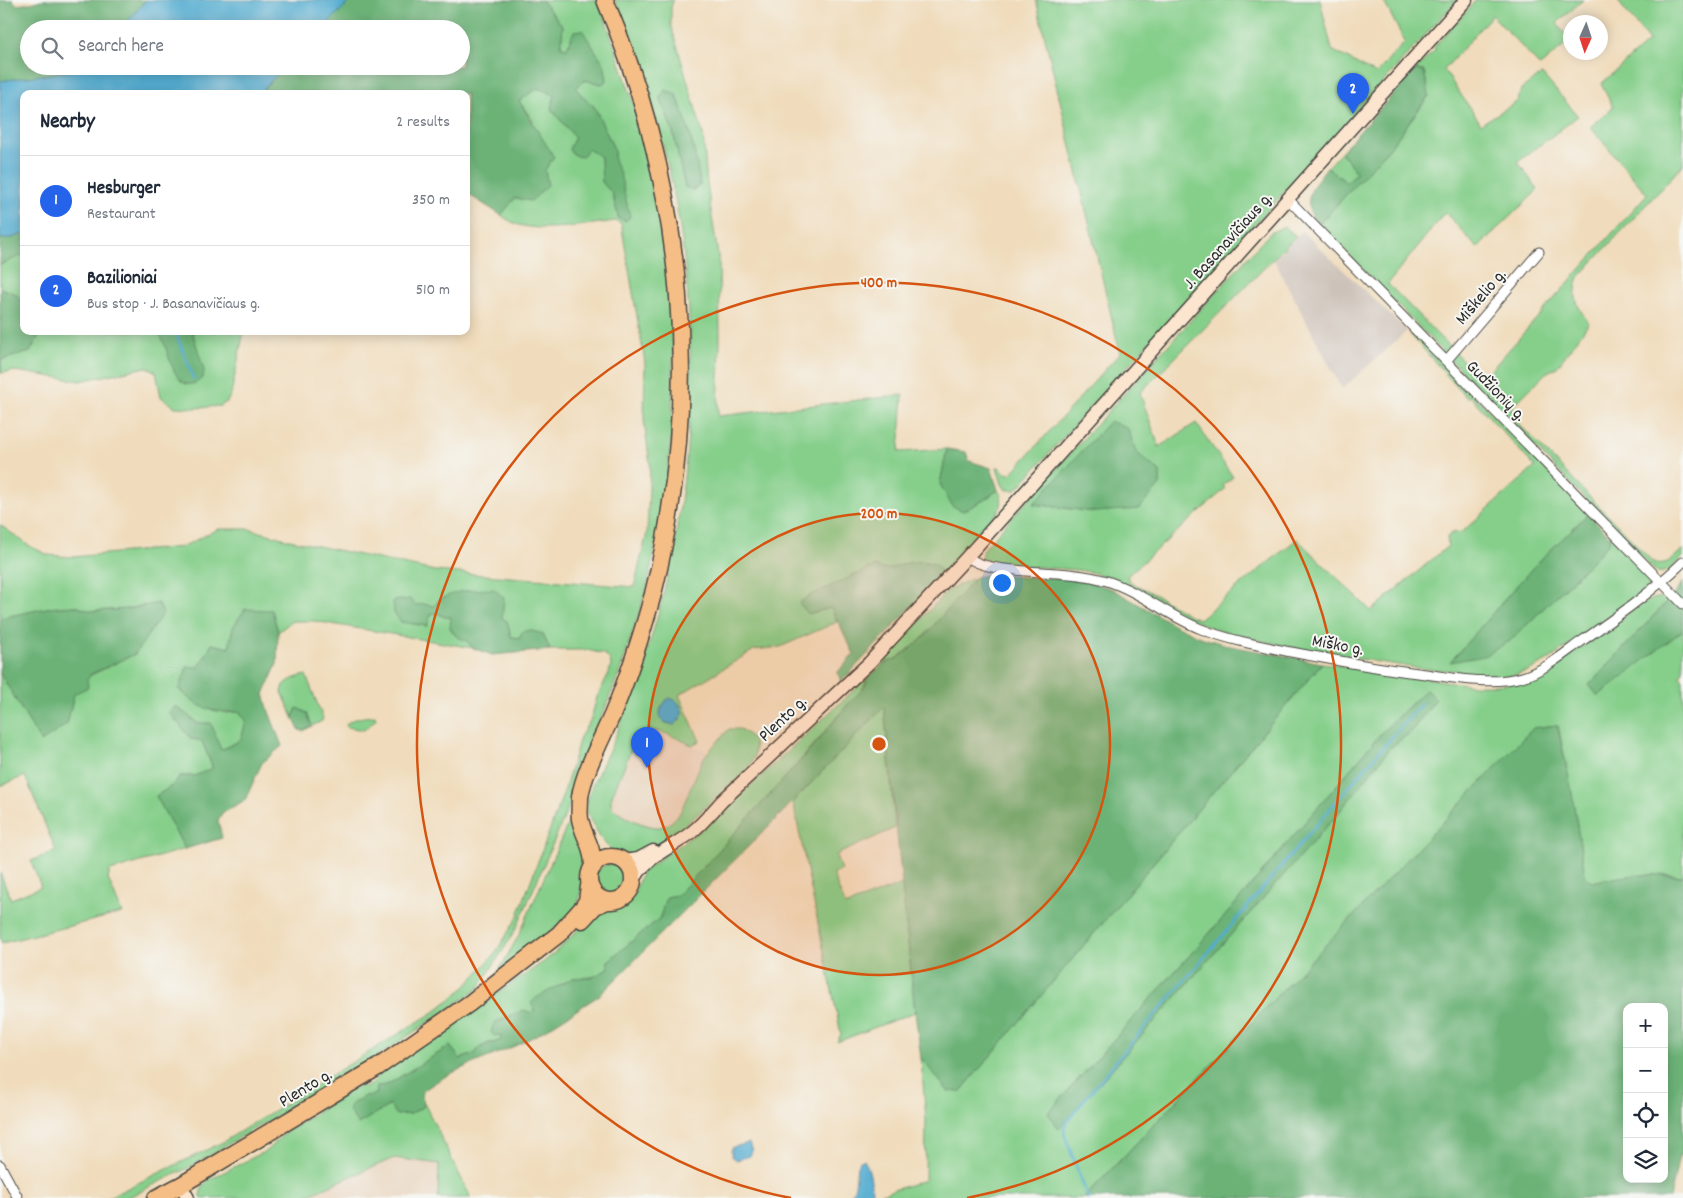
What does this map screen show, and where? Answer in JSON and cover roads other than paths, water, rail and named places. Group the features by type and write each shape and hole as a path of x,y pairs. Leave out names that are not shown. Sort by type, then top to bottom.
{"highway":[{"path":"580,807 599,846 632,870 633,883 631,890 621,900 607,901 596,896 590,886 589,879 593,866 593,854 580,818 580,807 580,795 632,663 660,563 675,473 681,388 681,334 675,260 657,156 625,50 605,0"},
{"path":"593,866 598,861 606,858 619,859"},
{"name":"Plento g.","path":"156,1198 184,1192 378,1067 470,1003 559,934 587,901 590,886"},
{"name":"Plento g.","path":"470,1003 538,961 559,944 589,911 607,901"}],"main road":[{"name":"J. Basanavičiaus g.","path":"967,557 1466,0"},
{"name":"Plento g.","path":"633,883 644,865 692,832 722,801 868,663 967,557"},
{"name":"Plento g.","path":"619,859 638,859 657,848 722,801"}],"street":[{"name":"Gudžionių g.","path":"1287,198 1683,604"},
{"name":"Miškelio g.","path":"1446,361 1539,252"},
{"name":"Miško g.","path":"967,557 976,563 997,569 1091,576 1138,594 1181,620 1202,629 1252,644 1358,665 1460,679 1503,681 1522,677 1540,670 1662,582 1683,562"},
{"path":"0,1165 18,1198"}],"water":[{"path":"146,0 351,0 331,20 129,20"},
{"path":"43,75 277,75 263,90 20,90 20,235 0,239 0,81"},
{"path":"668,698 675,700 682,709 680,720 674,725 663,722 659,717 661,708"},
{"path":"749,1143 752,1151 750,1156 737,1160 732,1157 731,1150 733,1147"},
{"path":"864,1160 870,1173 872,1198 846,1198 855,1186 859,1161"}],"waterway":[{"path":"175,335 194,379"},
{"path":"1088,1198 1065,1136 1064,1129 1066,1123 1100,1080 1421,704"}],"place":[{"name":"Bazilioniai","path":"1353,114"},
{"name":"Hesburger","path":"647,768"}]}
